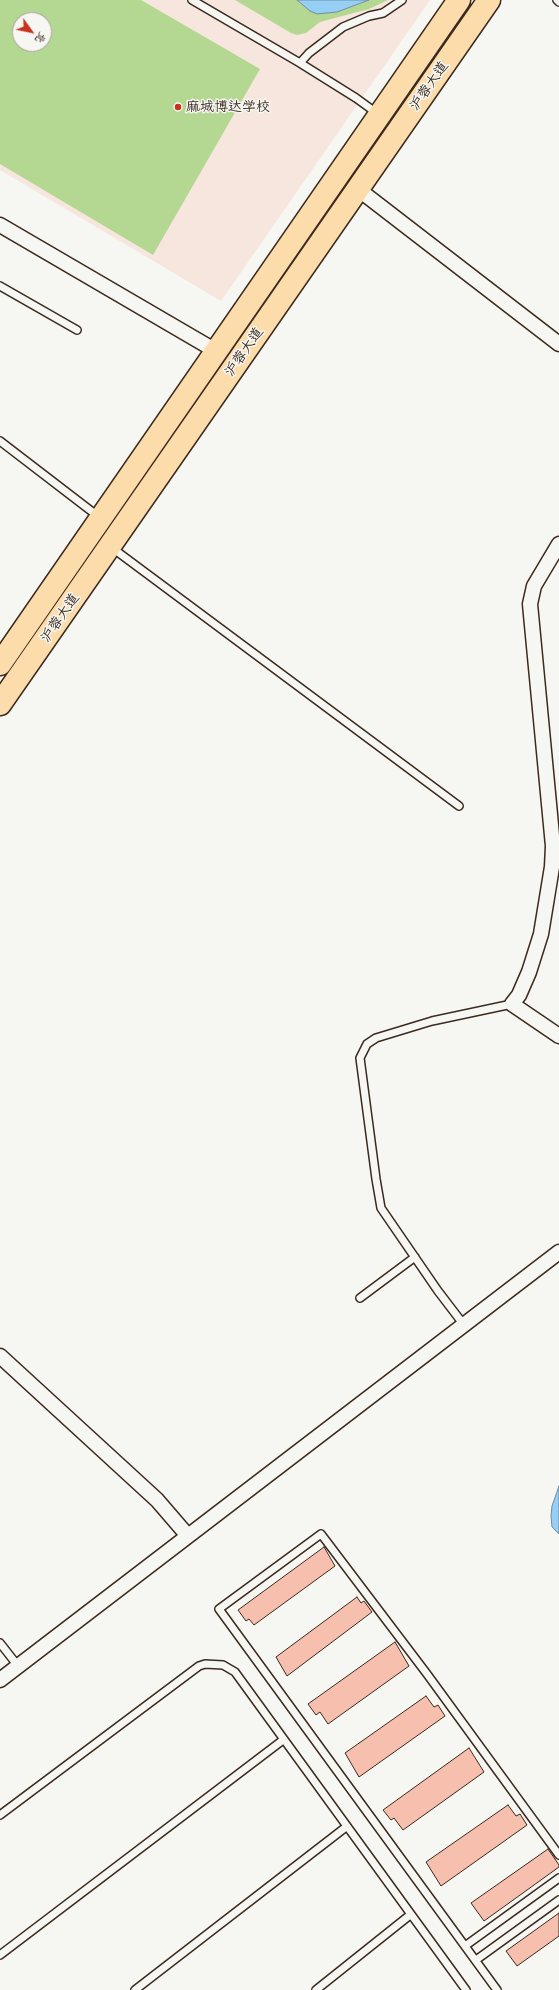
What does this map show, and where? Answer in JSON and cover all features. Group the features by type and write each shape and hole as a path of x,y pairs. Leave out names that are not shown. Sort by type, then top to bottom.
{"main road":[{"name":"沪蓉大道","path":"0,664 459,0"},
{"name":"沪蓉大道","path":"0,704 489,0"}],"street":[{"path":"358,189 559,344"},
{"path":"0,225 216,352"},
{"path":"559,544 534,586 530,604 553,846 552,867 541,934 529,972 519,995 512,1004 559,1036"},
{"path":"0,1680 559,1252"},
{"path":"0,1356 157,1500 188,1536"}],"lane":[{"path":"192,0 300,63 380,115"},
{"path":"300,63 314,48 342,27 383,13 402,0"},
{"path":"0,286 77,330"},
{"path":"0,441 100,519"},
{"path":"110,546 459,806"},
{"path":"464,1324 381,1208 360,1058 368,1044 376,1038 432,1021 512,1004"},
{"path":"360,1298 415,1257"},
{"path":"498,1990 219,1609 321,1534 427,1674 559,1855"},
{"path":"0,1643 18,1666"},
{"path":"0,1815 200,1666 205,1664 223,1665 235,1672 410,1915 466,1990"},
{"path":"0,1955 283,1740"},
{"path":"135,1990 346,1826"},
{"path":"465,1946 559,1878"},
{"path":"476,1960 559,1900"},
{"path":"316,1990 410,1915"}],"shaded area":[{"name":"麻城博达学校","path":"0,0 430,0 221,301 0,170"}],"green space":[{"path":"0,0 141,0 260,69 153,255 0,164"},
{"path":"235,0 297,0 310,11 369,0 388,0 369,9 320,22 306,33 297,35 291,33"}],"water":[{"path":"297,0 369,0 337,12 317,14 310,11"},
{"path":"559,1486 559,1534 552,1527 551,1516 552,1506"}],"building":[{"path":"324,1547 335,1566 254,1625 249,1619 246,1621 238,1610"},
{"path":"357,1597 361,1603 364,1601 372,1612 287,1676 276,1657"},
{"path":"395,1642 409,1666 328,1724 320,1712 316,1715 308,1704"},
{"path":"426,1696 434,1707 438,1705 445,1716 359,1777 345,1753"},
{"path":"469,1748 484,1772 403,1830 394,1818 391,1820 383,1810"},
{"path":"508,1805 516,1816 520,1814 527,1825 441,1886 426,1862"},
{"path":"548,1849 559,1867 484,1921 471,1903"},
{"path":"559,1913 559,1936 517,1966 506,1951"}],"place":[{"name":"麻城博达学校","path":"178,107"}]}
